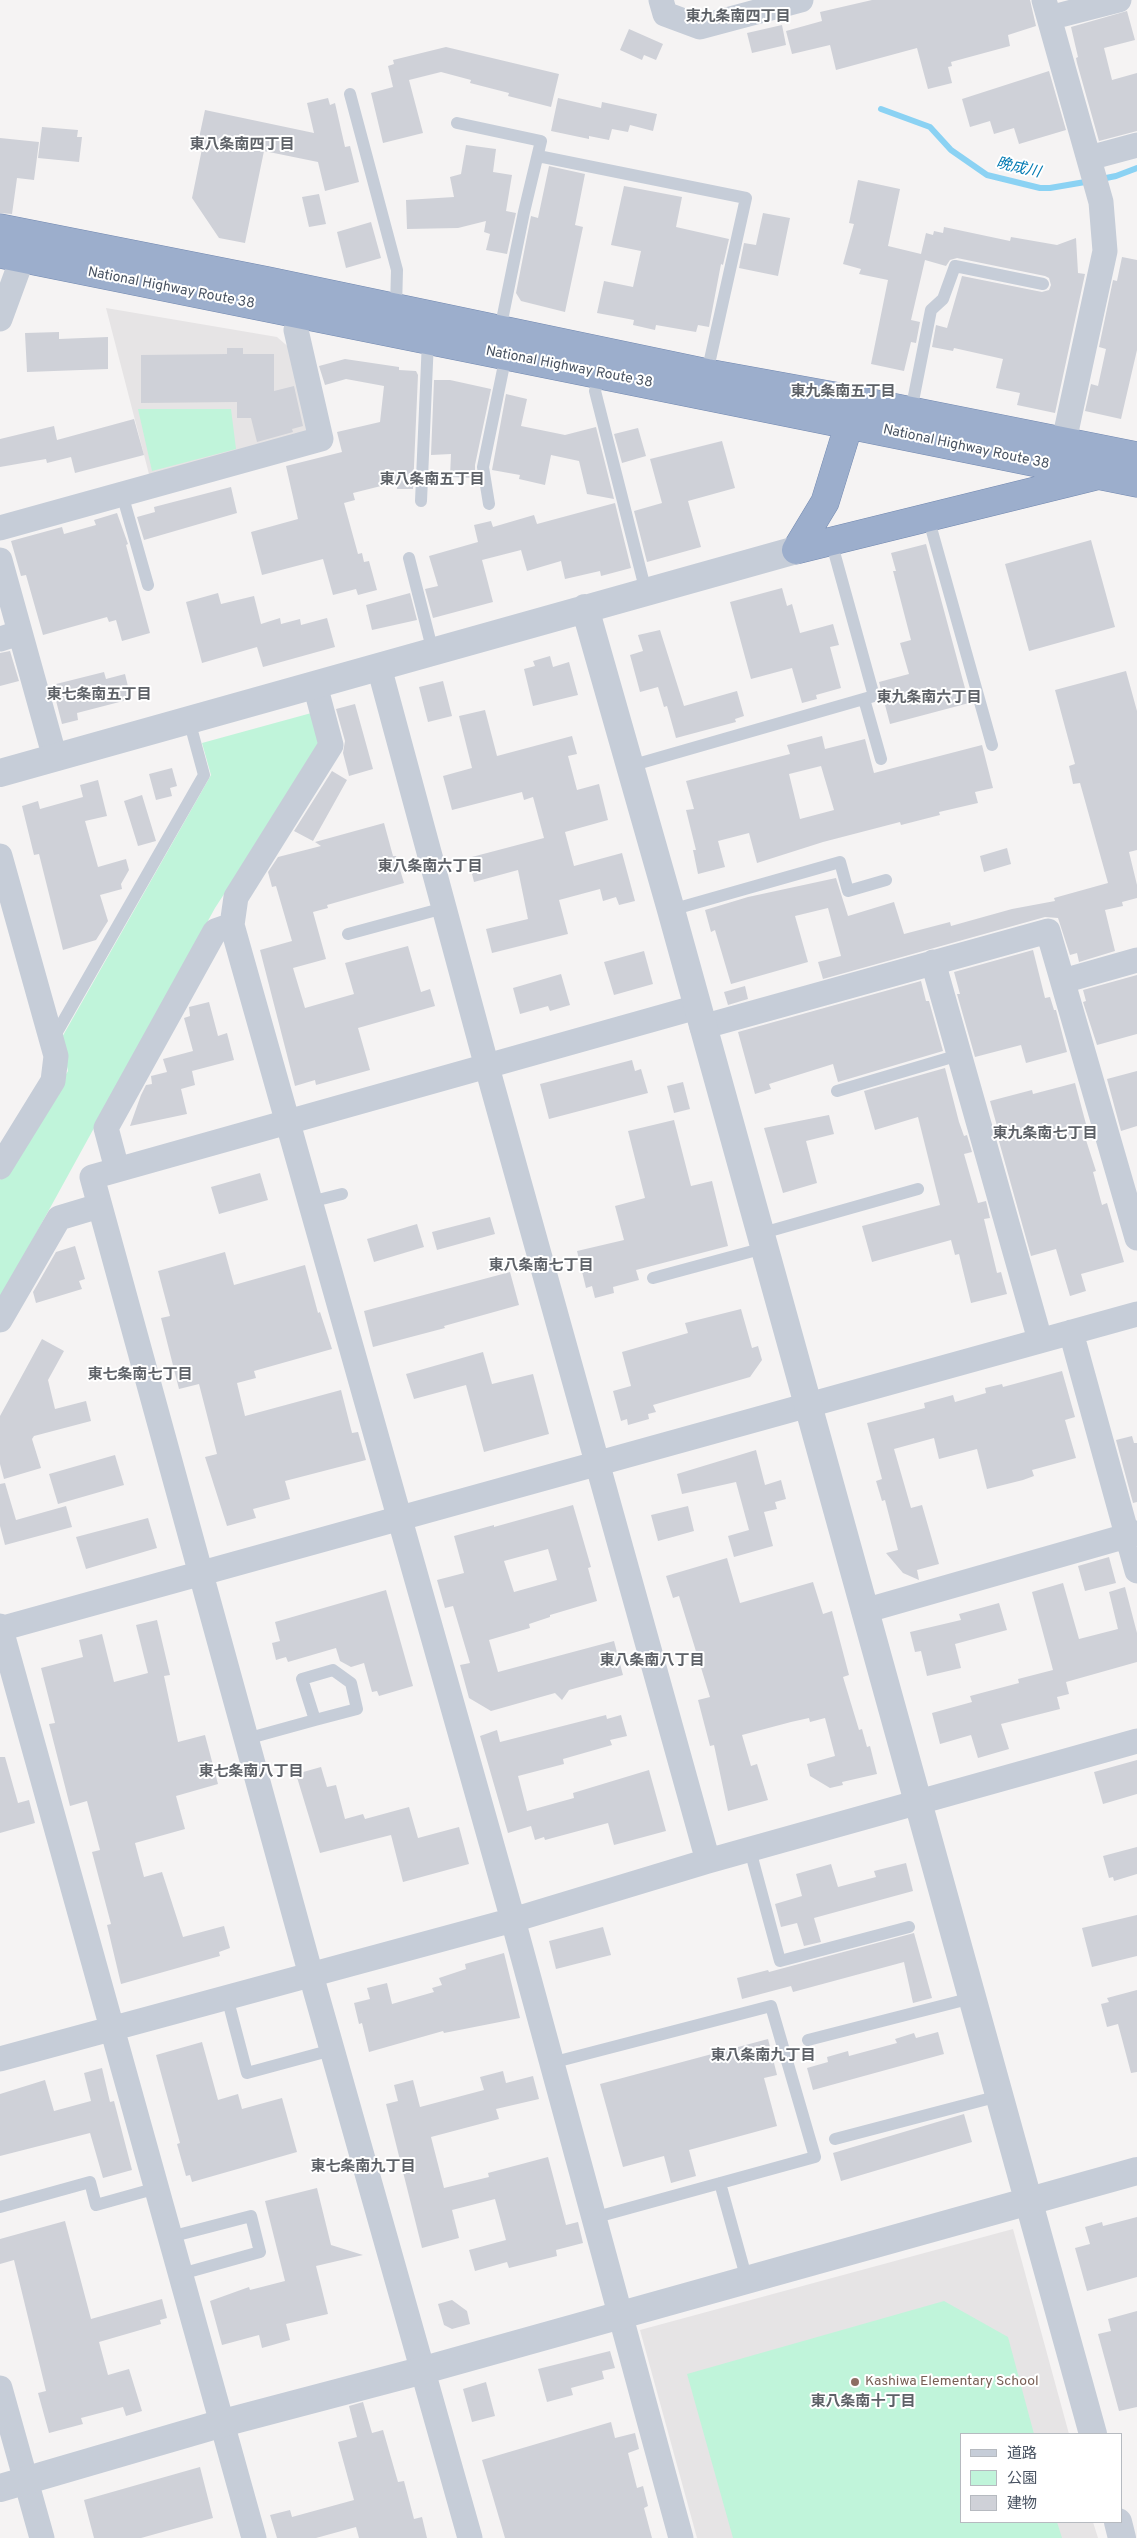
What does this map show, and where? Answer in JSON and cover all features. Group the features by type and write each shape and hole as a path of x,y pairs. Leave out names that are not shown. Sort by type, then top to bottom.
{"highway":[{"name":"National Highway Route 38","path":"0,228 396,308 601,374 853,412 911,410 1137,456"},
{"name":"National Highway Route 38","path":"11,256 428,340 503,342 707,374 1099,475 1137,483"},
{"path":"796,550 824,502 853,412"},
{"path":"796,550 1099,475"}],"street":[{"path":"661,0 666,14 700,27 801,0"},
{"path":"1064,441 1106,251 1101,202 1046,9 1119,0"},
{"path":"1091,162 1137,145"},
{"path":"0,319 11,256"},
{"path":"0,528 321,439 296,330 300,314"},
{"path":"0,773 796,550"},
{"path":"0,560 10,636 56,758"},
{"path":"585,608 671,910 761,1241 919,1803 1093,2433"},
{"path":"379,667 487,1067 708,1861"},
{"path":"315,685 331,745 236,897 232,925 513,1920 682,2538"},
{"path":"0,856 56,1056 53,1081 0,1167"},
{"path":"117,1169 106,1128 215,931 232,925"},
{"path":"470,2538 311,1975 92,1177 287,1120 487,1067 933,962 1048,931 1137,1238"},
{"path":"1063,981 1137,960"},
{"path":"933,962 1040,1340"},
{"path":"0,1320 59,1218 99,1206"},
{"path":"254,2538 0,1628 597,1465 807,1404 1137,1314"},
{"path":"1071,1332 1132,1534 1137,1572"},
{"path":"864,1610 1132,1534"},
{"path":"0,2059 513,1920 708,1861 1137,1742"},
{"path":"0,2488 223,2423 620,2316 1028,2200 1137,2171"},
{"path":"0,2388 42,2538"},
{"path":"1118,2523 1122,2538"}],"lane":[{"path":"350,94 397,270 396,308"},
{"path":"456,123 541,141 524,212 483,467 489,504"},
{"path":"538,156 746,198 707,374"},
{"path":"911,410 931,310 943,299 955,266 1043,284"},
{"path":"421,501 428,340"},
{"path":"601,374 595,390 646,592"},
{"path":"122,494 148,585"},
{"path":"928,517 992,745"},
{"path":"630,766 874,696 831,541"},
{"path":"409,558 433,652"},
{"path":"864,698 881,758"},
{"path":"52,1041 204,775 189,720"},
{"path":"671,910 840,862 848,891 886,880"},
{"path":"348,934 444,908"},
{"path":"837,1091 959,1055"},
{"path":"653,1278 918,1189"},
{"path":"310,1202 342,1194"},
{"path":"246,1739 357,1709 351,1684 333,1670 302,1679 315,1720"},
{"path":"750,1850 780,1961 909,1927"},
{"path":"227,1997 247,2073 332,2050"},
{"path":"808,2040 972,1998"},
{"path":"551,2063 770,2006 814,2157 593,2218"},
{"path":"835,2139 999,2096"},
{"path":"0,2207 90,2182 96,2205 157,2188"},
{"path":"720,2183 747,2280"},
{"path":"170,2237 251,2216 260,2252 181,2274"}],"shaded area":[{"path":"106,308 277,337 292,350 312,429 150,478"},
{"name":"Kashiwa Elementary School","path":"1013,2229 1069,2433 960,2433 960,2523 1093,2523 1098,2538 697,2538 640,2330"}],"green space":[{"path":"138,409 231,409 236,449 152,471"},
{"path":"315,712 321,745 215,908 0,1299 0,1180 68,1071 61,1039 211,775 202,743"},
{"name":"Kashiwa Elementary School","path":"944,2301 1008,2337 1034,2433 960,2433 960,2523 1057,2523 1062,2538 733,2538 687,2374"}],"building":[{"path":"872,0 1030,0 1036,26 1008,35 1010,46 951,62 952,66 948,67 952,83 928,89 917,48 836,70 830,45 792,54 786,31 822,21 820,12"},
{"path":"1127,11 1135,40 1104,48 1112,80 1137,73 1137,131 1099,141 1077,63 1076,58 1078,57 1071,27"},
{"path":"782,25 786,45 752,53 747,33"},
{"path":"629,29 663,44 656,60 644,55 642,60 620,50"},
{"path":"446,47 559,74 551,107 508,96 509,93 470,83 471,80 441,72 409,80 423,133 383,143 371,93 393,87 388,66 394,64 393,60"},
{"path":"1049,71 1066,130 1019,144 1014,128 994,134 990,121 970,127 962,99"},
{"path":"328,98 330,105 335,103 345,147 350,146 359,182 325,191 318,162 264,151 245,243 219,238 192,198 204,139 199,138 205,110 314,133 307,103"},
{"path":"558,98 601,108 602,102 657,114 653,131 630,125 628,132 612,129 609,140 589,136 589,139 551,131"},
{"path":"42,127 78,130 77,137 82,137 79,162 38,158"},
{"path":"0,138 39,142 34,180 17,178 12,214 0,213"},
{"path":"466,145 496,149 493,172 512,175 506,211 516,213 507,254 486,250 490,234 484,232 486,221 458,228 407,229 406,200 454,197 450,177 461,174"},
{"path":"549,166 585,174 575,225 583,227 565,312 521,301 516,293 531,216 538,218"},
{"path":"858,180 900,189 888,246 921,254 926,233 933,235 934,231 943,233 944,227 1010,241 1011,237 1057,245 1076,238 1078,273 1085,274 1055,413 1017,405 1020,393 996,388 1003,359 954,348 953,351 932,347 936,325 947,328 962,276 1042,292 1049,290 1051,285 1049,278 1045,276 957,258 950,260 946,266 925,260 911,320 920,322 916,343 911,342 904,371 871,364 888,280 859,274 861,269 843,264 854,224 849,223"},
{"path":"624,186 682,197 676,227 729,239 723,265 721,264 709,327 698,325 696,332 656,325 655,330 633,325 634,320 597,313 604,281 633,287 641,251 611,245"},
{"path":"319,194 326,224 309,227 302,197"},
{"path":"763,213 790,218 778,276 739,268 744,243 756,245"},
{"path":"371,222 381,258 346,268 337,232"},
{"path":"1122,257 1137,260 1137,350 1121,419 1085,411 1091,384 1098,386 1106,349 1099,347 1113,280 1117,281"},
{"path":"59,332 59,339 108,337 108,369 27,372 25,333"},
{"path":"227,348 243,348 243,354 274,354 274,391 294,386 303,426 292,429 293,432 257,442 251,418 237,418 237,402 141,403 141,355 227,354"},
{"path":"345,359 399,367 399,370 416,371 418,375 413,489 397,489 397,482 353,493 355,500 344,503 358,554 362,553 364,562 369,561 377,590 358,595 356,589 333,595 323,559 262,575 251,532 298,519 286,466 342,452 337,432 380,422 384,386 346,379 325,385 319,366"},
{"path":"434,380 450,380 491,389 475,465 475,478 450,477 451,454 431,455"},
{"path":"506,394 527,399 521,426 565,435 596,427 614,499 587,494 579,461 551,455 545,485 519,479 520,475 492,470"},
{"path":"134,419 144,455 75,473 71,457 47,463 46,459 0,467 0,439 54,426 57,440"},
{"path":"638,428 646,456 622,463 614,434"},
{"path":"722,441 735,488 688,501 701,547 647,562 634,511 662,503 650,459"},
{"path":"231,487 237,513 144,540 137,517 155,512 154,507"},
{"path":"615,503 631,568 601,576 600,571 565,579 561,561 527,571 521,550 482,560 493,602 433,618 425,589 438,586 429,556 478,542 474,525 491,521 493,527 534,515 537,524"},
{"path":"117,513 128,544 126,545 150,633 122,641 116,620 109,622 107,617 43,635 26,575 21,576 11,541 62,527 64,534 96,525 94,520"},
{"path":"1091,540 1115,627 1029,651 1005,564"},
{"path":"926,544 969,703 890,724 879,682 909,674 900,643 911,640 893,571 896,571 891,553"},
{"path":"782,588 787,606 792,604 800,633 833,624 839,645 830,647 841,688 816,695 817,699 802,703 792,668 751,679 730,602"},
{"path":"218,593 221,604 254,596 261,624 280,618 281,624 300,619 301,625 327,618 335,647 263,667 257,647 202,663 186,602"},
{"path":"410,593 417,620 372,630 366,605"},
{"path":"660,630 684,706 737,691 744,716 735,719 736,722 676,738 667,706 664,707 658,687 640,692 630,655 643,651 638,635"},
{"path":"10,651 19,681 0,686 0,653"},
{"path":"550,656 553,667 569,662 578,695 533,706 524,669 535,666 533,661"},
{"path":"1126,671 1137,711 1137,850 1129,852 1137,885 1137,898 1122,902 1123,906 1105,910 1115,951 1079,962 1077,953 1070,955 1058,918 1045,917 823,979 818,962 841,956 828,908 795,916 808,962 731,984 715,930 711,932 705,910 748,897 836,878 848,916 894,902 904,934 950,922 951,926 1012,909 1055,901 1054,898 1108,883 1080,783 1073,784 1069,766 1075,764 1055,690"},
{"path":"104,672 106,679 125,674 131,699 77,713 78,720 62,724 52,685"},
{"path":"443,681 452,716 428,722 419,687"},
{"path":"355,704 373,769 349,776 343,753 345,741 336,709"},
{"path":"485,710 497,756 572,736 577,754 568,756 577,790 599,784 608,820 565,832 574,866 622,853 635,901 619,905 616,897 603,901 600,889 559,900 568,934 492,953 486,929 528,919 518,870 474,882 468,858 544,838 533,797 524,800 522,792 452,810 443,776 472,768 459,716"},
{"path":"822,736 825,749 865,739 874,773 982,745 993,788 975,792 978,803 939,812 940,815 901,825 900,822 823,842 757,863 749,833 718,841 725,867 698,874 693,850 696,850 686,810 694,809 686,781 790,754 787,745","holes":["821,766 834,810 800,819 789,774"]},
{"path":"172,768 177,786 170,788 172,796 156,800 149,774"},
{"path":"332,771 347,780 313,841 294,831"},
{"path":"98,780 107,816 85,821 98,867 126,859 129,870 121,884 122,889 100,895 108,921 96,940 63,950 39,854 34,855 22,806 38,801 40,809 83,797 80,785"},
{"path":"142,795 156,841 138,846 124,801"},
{"path":"384,823 393,856 396,856 404,883 327,905 328,908 313,912 326,959 293,968 305,1008 354,994 345,963 408,946 421,992 430,989 435,1006 358,1028 370,1070 316,1085 315,1080 295,1086 260,950 292,941 276,886 272,887 268,872 278,857 321,846 315,842"},
{"path":"1007,848 1011,864 984,872 980,856"},
{"path":"1033,950 1045,998 1050,997 1054,1010 1056,1010 1067,1052 1026,1063 1021,1045 975,1057 957,994 960,994 954,972"},
{"path":"644,951 653,984 614,995 604,962"},
{"path":"561,974 570,1005 550,1011 548,1006 520,1014 513,988"},
{"path":"1137,975 1137,1034 1097,1045 1083,1002 1086,1001 1083,990"},
{"path":"921,981 926,1001 929,1001 943,1051 838,1082 833,1064 769,1084 771,1089 755,1094 738,1032"},
{"path":"745,986 748,999 728,1005 724,992"},
{"path":"209,1002 218,1036 227,1033 234,1060 192,1071 195,1085 181,1089 187,1114 130,1126 146,1085 152,1084 151,1076 167,1072 163,1059 193,1051 184,1018 190,1016 189,1007"},
{"path":"632,1060 635,1071 641,1069 648,1093 549,1119 540,1084"},
{"path":"945,1068 959,1122 964,1136 967,1135 972,1152 964,1154 978,1203 986,1201 990,1218 984,1219 997,1273 1001,1272 1007,1294 971,1303 959,1254 955,1255 951,1240 872,1262 862,1226 940,1205 918,1117 875,1130 864,1091"},
{"path":"1137,1071 1137,1126 1121,1131 1107,1079"},
{"path":"683,1082 690,1109 674,1113 667,1086"},
{"path":"1075,1083 1090,1139 1086,1140 1096,1171 1093,1172 1102,1205 1107,1203 1124,1262 1081,1274 1086,1291 1070,1296 1056,1249 1031,1256 995,1127 997,1126 990,1101 1032,1090 1033,1094"},
{"path":"829,1115 834,1134 806,1141 817,1183 783,1193 764,1128"},
{"path":"674,1120 691,1186 712,1181 728,1246 636,1270 639,1280 613,1287 614,1293 595,1298 592,1286 586,1288 577,1251 624,1240 615,1206 645,1198 628,1131"},
{"path":"260,1173 268,1200 219,1214 211,1187"},
{"path":"490,1217 495,1234 437,1250 432,1232"},
{"path":"417,1224 424,1247 374,1262 367,1239"},
{"path":"75,1246 85,1279 79,1281 82,1289 36,1303 33,1292 56,1252"},
{"path":"225,1252 234,1285 305,1265 318,1313 320,1312 332,1349 254,1371 256,1378 237,1383 245,1416 341,1390 352,1433 358,1432 366,1460 285,1481 290,1499 253,1509 256,1518 227,1526 205,1457 217,1454 199,1384 179,1389 161,1318 170,1316 158,1271"},
{"path":"510,1272 519,1305 444,1326 445,1328 373,1347 364,1311"},
{"path":"741,1309 752,1348 758,1346 762,1360 750,1377 653,1405 656,1412 648,1414 649,1419 628,1425 627,1419 621,1421 613,1391 631,1386 622,1352 688,1333 685,1323"},
{"path":"42,1339 64,1351 48,1380 55,1409 86,1401 91,1421 34,1436 32,1439 41,1468 4,1479 0,1464 0,1416"},
{"path":"483,1352 492,1384 533,1374 549,1434 484,1452 466,1385 414,1399 406,1374"},
{"path":"1062,1371 1075,1417 1065,1420 1076,1458 1032,1470 1034,1476 1023,1480 987,1489 977,1449 939,1459 934,1438 894,1449 911,1508 922,1505 939,1564 917,1570 919,1580 903,1573 886,1553 898,1550 885,1500 882,1501 876,1481 882,1479 867,1423 925,1408 924,1403 953,1395 955,1402 986,1393 985,1388 1002,1384 1003,1387"},
{"path":"1132,1436 1134,1443 1137,1443 1137,1502 1133,1503 1116,1440"},
{"path":"756,1450 765,1485 781,1480 786,1499 775,1502 777,1509 764,1512 773,1546 734,1557 728,1536 749,1530 736,1482 682,1494 677,1474"},
{"path":"115,1455 124,1485 58,1504 49,1474"},
{"path":"5,1483 16,1520 66,1506 72,1527 5,1545 0,1526 0,1484"},
{"path":"573,1505 591,1567 588,1568 597,1601 550,1615 550,1617 529,1624 530,1628 489,1640 498,1672 614,1641 623,1675 569,1690 562,1700 555,1693 491,1711 469,1698 460,1665 470,1663 453,1606 445,1608 437,1580 464,1573 454,1536 494,1525 494,1527","holes":["548,1549 557,1580 514,1592 504,1561"]},
{"path":"688,1506 694,1531 658,1541 651,1515"},
{"path":"148,1518 157,1548 86,1569 76,1537"},
{"path":"1109,1557 1116,1583 1085,1591 1078,1566"},
{"path":"727,1558 740,1603 813,1582 823,1614 832,1611 849,1675 843,1677 859,1730 862,1729 867,1747 870,1746 877,1774 842,1782 843,1785 830,1788 810,1776 807,1764 835,1756 825,1718 810,1722 809,1718 791,1722 742,1735 751,1766 757,1764 768,1800 728,1811 714,1745 710,1746 698,1700 710,1697 679,1596 673,1598 666,1576"},
{"path":"1063,1583 1079,1639 1118,1629 1109,1592 1125,1587 1137,1633 1137,1662 1066,1682 1069,1694 1057,1697 1060,1709 1001,1724 1009,1749 978,1758 971,1735 940,1744 932,1713 972,1702 970,1696 1019,1683 1018,1679 1053,1670 1032,1592"},
{"path":"386,1590 413,1686 379,1696 377,1691 372,1692 364,1663 351,1667 340,1661 336,1648 288,1662 286,1657 276,1660 272,1643 280,1641 275,1622"},
{"path":"999,1603 1007,1630 955,1644 961,1668 927,1676 921,1651 915,1652 910,1632 961,1620 959,1614"},
{"path":"157,1620 170,1675 164,1676 178,1742 205,1735 218,1784 176,1796 185,1829 135,1843 144,1877 162,1872 183,1937 224,1926 230,1948 219,1952 220,1956 121,1984 107,1925 111,1924 92,1852 100,1850 87,1801 70,1806 49,1724 55,1723 41,1668 83,1657 79,1640 102,1634 114,1682 148,1673 136,1625"},
{"path":"606,1715 607,1719 621,1715 627,1736 610,1740 612,1745 563,1759 564,1764 518,1776 527,1811 574,1798 573,1793 649,1770 666,1831 614,1845 608,1823 545,1840 544,1837 535,1840 531,1826 508,1833 480,1736 497,1730 500,1742"},
{"path":"0,1757 5,1757 18,1803 29,1800 35,1823 0,1833"},
{"path":"1137,1760 1137,1794 1103,1804 1094,1772"},
{"path":"321,1767 327,1787 336,1785 345,1819 363,1814 365,1819 409,1807 418,1838 459,1827 469,1864 403,1882 391,1835 320,1853 296,1774"},
{"path":"1137,1847 1137,1874 1114,1881 1113,1877 1109,1878 1103,1856"},
{"path":"906,1863 913,1891 814,1918 821,1942 804,1946 797,1923 781,1927 775,1904 802,1896 796,1874 831,1864 838,1887 876,1877 874,1871"},
{"path":"1137,1915 1137,1956 1092,1967 1082,1928"},
{"path":"603,1927 611,1955 556,1969 549,1941"},
{"path":"914,1933 932,1998 913,2003 904,1962 793,1992 791,1986 742,1999 737,1978 768,1970 769,1972"},
{"path":"504,1953 520,2018 444,2033 443,2031 369,2052 362,2023 359,2024 354,2003 370,1999 367,1988 387,1983 392,2004 434,1992 432,1988 442,1985 439,1978 466,1969 465,1964"},
{"path":"1137,1990 1137,2072 1131,2073 1118,2024 1107,2027 1101,2004 1109,2002 1107,1998"},
{"path":"938,2032 944,2054 813,2090 807,2068 828,2062 827,2057 848,2051 849,2056 897,2043 895,2039 914,2033 916,2038"},
{"path":"768,2039 777,2075 764,2078 777,2126 689,2150 696,2176 671,2183 664,2156 623,2167 600,2084"},
{"path":"202,2042 218,2100 238,2094 242,2109 282,2098 297,2152 192,2182 190,2175 186,2176 177,2144 180,2143 156,2055"},
{"path":"102,2068 110,2102 114,2101 132,2170 103,2178 90,2133 0,2156 0,2094 45,2080 54,2111 91,2101 84,2073"},
{"path":"503,2071 506,2083 533,2076 539,2099 496,2109 499,2119 431,2137 444,2188 489,2177 488,2173 548,2157 566,2225 578,2222 583,2243 556,2250 557,2256 509,2268 507,2262 475,2271 469,2250 506,2240 495,2199 452,2210 459,2238 422,2248 386,2104 398,2101 394,2085 413,2080 420,2107 484,2090 480,2077"},
{"path":"964,2114 972,2142 841,2181 833,2153"},
{"path":"317,2188 331,2245 363,2255 316,2266 328,2314 286,2324 290,2340 262,2348 259,2335 222,2345 210,2301 249,2287 250,2290 285,2281 265,2201"},
{"path":"1137,2217 1137,2277 1087,2291 1075,2248 1090,2244 1085,2227 1102,2222 1103,2226"},
{"path":"65,2221 91,2319 162,2299 167,2318 160,2320 161,2324 99,2342 108,2375 129,2369 142,2411 126,2416 123,2407 81,2418 83,2424 49,2433 38,2393 46,2391 14,2260 0,2264 0,2239"},
{"path":"452,2300 467,2311 470,2324 452,2329 444,2325 438,2304"},
{"path":"1137,2311 1137,2407 1119,2411 1098,2334 1111,2331 1108,2319"},
{"path":"610,2351 615,2368 602,2371 604,2379 571,2388 573,2395 547,2402 538,2369"},
{"path":"486,2382 495,2416 472,2422 463,2389"},
{"path":"363,2402 372,2433 383,2430 398,2482 404,2481 414,2519 422,2517 427,2538 359,2538 356,2527 316,2538 277,2538 270,2515 290,2510 292,2517 354,2500 338,2442 357,2437 349,2406"},
{"path":"611,2422 615,2438 635,2433 639,2449 628,2453 637,2488 643,2486 648,2506 644,2508 652,2538 505,2538 482,2460"},
{"path":"200,2467 213,2518 141,2538 94,2538 84,2500"}],"waterway":[{"name":"晩成川","path":"881,109 930,127 951,150 987,175 1040,188 1091,181"},
{"name":"晩成川","path":"1101,179 1116,176 1137,168"}],"place":[{"name":"Kashiwa Elementary School","path":"855,2382"}],"district":[{"name":"東九条南四丁目","path":"738,18"},
{"name":"東八条南四丁目","path":"242,146"},
{"name":"東九条南五丁目","path":"843,393"},
{"name":"東八条南五丁目","path":"432,481"},
{"name":"東七条南五丁目","path":"99,696"},
{"name":"東九条南六丁目","path":"929,699"},
{"name":"東八条南六丁目","path":"430,868"},
{"name":"東九条南七丁目","path":"1045,1135"},
{"name":"東八条南七丁目","path":"541,1267"},
{"name":"東七条南七丁目","path":"140,1376"},
{"name":"東八条南八丁目","path":"652,1662"},
{"name":"東七条南八丁目","path":"251,1773"},
{"name":"東八条南九丁目","path":"763,2057"},
{"name":"東七条南九丁目","path":"363,2168"},
{"name":"東八条南十丁目","path":"863,2403"}]}
